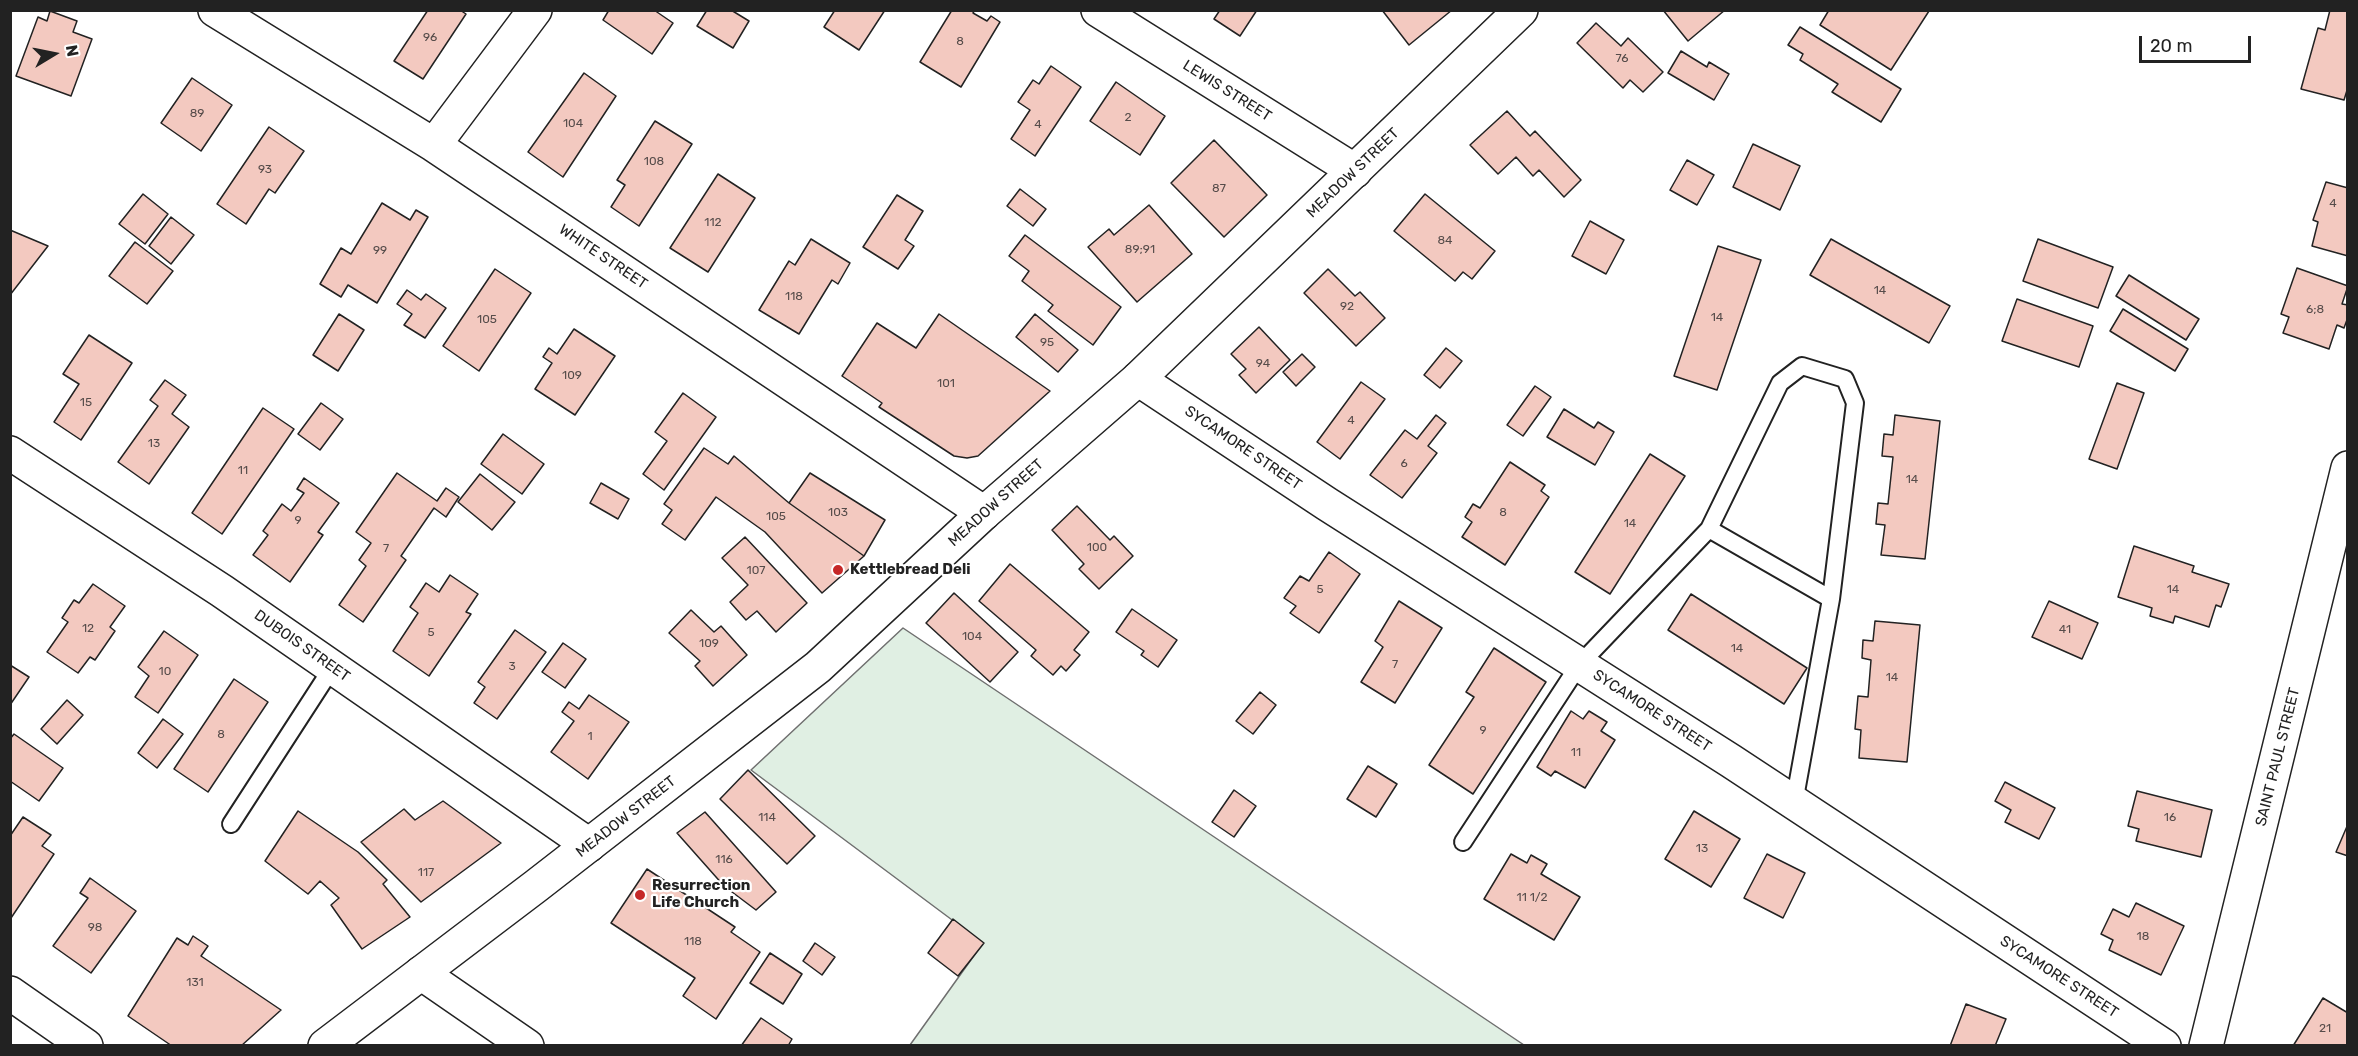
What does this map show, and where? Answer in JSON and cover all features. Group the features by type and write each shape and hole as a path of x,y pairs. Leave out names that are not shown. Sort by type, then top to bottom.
{"street":[{"name":"WHITE STREET","path":"215,10 434,145 984,513"},
{"path":"434,145 535,10"},
{"name":"LEWIS STREET","path":"1098,10 1355,171"},
{"name":"MEADOW STREET","path":"325,1046 589,846 818,668 984,513 1138,379 1521,10"},
{"name":"SYCAMORE STREET","path":"1138,379 1327,504 1794,803 2164,1046"},
{"name":"DUBOIS STREET","path":"10,453 222,591 589,846"},
{"name":"SAINT PAUL STREET","path":"2206,1046 2348,468"},
{"path":"421,973 527,1046"},
{"path":"10,993 86,1046"}],"lane":[{"path":"1463,842 1579,665 1709,529 1780,383 1802,366 1845,379 1855,404 1832,599 1794,803"},
{"path":"1709,529 1832,599"},
{"path":"231,824 332,668"}],"green space":[{"path":"903,628 1524,1045 910,1045 983,943 751,770"}],"building":[{"path":"428,10 460,10 466,14 423,79 394,61"},
{"path":"609,10 654,10 673,23 652,54 603,20"},
{"path":"707,10 731,10 749,21 733,48 697,26"},
{"path":"835,10 885,10 859,50 824,27"},
{"path":"952,10 975,10 973,13 987,21 991,16 1000,22 961,87 920,62"},
{"path":"1220,10 1257,10 1240,36 1214,19"},
{"path":"1382,10 1452,10 1409,45"},
{"path":"1663,10 1725,10 1688,41"},
{"path":"1829,10 1929,11 1891,70 1820,25"},
{"path":"2330,10 2348,10 2348,87 2344,100 2301,89 2318,28 2325,30"},
{"path":"50,11 77,21 73,32 92,39 71,96 16,76 38,17 47,21"},
{"path":"1596,23 1621,46 1628,38 1663,72 1643,92 1630,80 1623,88 1577,43"},
{"path":"1800,27 1901,89 1881,122 1832,92 1838,84 1800,60 1803,54 1788,45"},
{"path":"1681,51 1707,67 1709,62 1729,74 1714,100 1668,73"},
{"path":"1051,66 1081,87 1035,156 1011,139 1030,110 1018,102 1033,80 1039,84"},
{"path":"584,73 616,96 563,177 528,152"},
{"path":"192,78 232,105 201,151 161,123"},
{"path":"1116,82 1165,116 1140,155 1090,121"},
{"path":"1507,111 1530,136 1535,131 1581,180 1564,197 1539,170 1533,176 1516,157 1498,174 1470,145"},
{"path":"655,121 692,144 639,226 611,207 625,185 617,180"},
{"path":"269,127 304,151 275,193 269,189 246,224 217,204"},
{"path":"1214,140 1267,195 1224,237 1171,183"},
{"path":"1753,144 1800,166 1780,210 1733,187"},
{"path":"1687,160 1714,175 1697,205 1670,190"},
{"path":"718,174 755,198 708,272 670,248"},
{"path":"2326,182 2348,188 2348,256 2312,246 2318,222 2313,220"},
{"path":"1020,189 1046,209 1033,226 1007,206"},
{"path":"143,194 168,214 145,244 119,224"},
{"path":"1425,194 1495,251 1472,279 1463,272 1455,281 1394,231"},
{"path":"897,195 923,211 905,240 914,246 898,269 863,247"},
{"path":"382,203 410,220 416,210 428,217 377,303 348,285 341,297 320,284 341,248 351,254"},
{"path":"1149,205 1192,254 1137,302 1088,247 1109,229 1114,235"},
{"path":"171,217 194,235 171,264 149,246"},
{"path":"1590,221 1624,240 1606,274 1572,256"},
{"path":"10,230 48,246 10,295"},
{"path":"1025,235 1121,307 1093,345 1048,311 1053,305 1022,281 1029,271 1009,256"},
{"path":"811,239 850,263 838,284 832,280 799,334 759,310 789,261 795,265"},
{"path":"1831,239 1950,306 1929,343 1810,275"},
{"path":"2038,239 2113,267 2098,308 2023,281"},
{"path":"135,242 173,271 147,304 109,276"},
{"path":"1718,246 1761,260 1717,390 1674,376"},
{"path":"2297,268 2348,286 2342,304 2348,305 2348,317 2344,328 2337,325 2329,349 2283,333 2289,317 2281,314"},
{"path":"495,269 531,293 479,371 443,346"},
{"path":"1328,269 1355,296 1360,292 1385,318 1356,346 1304,293"},
{"path":"2129,275 2199,319 2186,340 2116,296"},
{"path":"407,290 421,300 426,294 446,308 425,338 404,325 412,314 397,304"},
{"path":"2017,299 2093,326 2079,367 2002,341"},
{"path":"2123,309 2188,349 2175,371 2110,331"},
{"path":"339,314 364,330 338,371 313,355"},
{"path":"939,314 1050,391 978,456 967,458 954,456 879,407 882,403 842,376 877,323 916,348"},
{"path":"1035,314 1078,350 1058,372 1016,337"},
{"path":"1259,327 1290,360 1256,393 1239,375 1246,369 1231,354"},
{"path":"574,329 615,356 575,415 535,389 552,363 543,357 549,348 557,354"},
{"path":"89,335 132,363 81,440 54,422 79,384 63,374"},
{"path":"1446,348 1462,361 1440,388 1424,375"},
{"path":"1302,354 1315,367 1296,386 1283,372"},
{"path":"165,380 186,395 172,414 189,427 149,484 118,462 158,406 150,400"},
{"path":"1361,382 1385,399 1340,459 1317,442"},
{"path":"2117,383 2144,393 2117,469 2089,459"},
{"path":"1535,386 1551,397 1523,436 1507,425"},
{"path":"683,393 716,417 664,490 643,474 667,441 655,432"},
{"path":"321,403 343,419 320,450 298,434"},
{"path":"263,408 294,429 222,534 192,513"},
{"path":"1564,409 1594,428 1598,422 1614,432 1595,465 1547,437"},
{"path":"1436,415 1446,423 1428,446 1437,453 1402,498 1370,475 1405,430 1417,439"},
{"path":"1895,415 1940,421 1925,559 1881,555 1885,525 1876,524 1878,503 1888,504 1893,457 1882,456 1884,434 1893,435"},
{"path":"503,434 544,464 522,494 481,464"},
{"path":"704,448 728,464 734,456 789,503 864,556 822,593 765,532 716,497 685,540 662,524 672,510 664,504"},
{"path":"1650,454 1685,476 1610,594 1575,572"},
{"path":"1510,462 1545,485 1541,491 1549,497 1505,565 1462,537 1472,522 1465,517 1473,504 1480,508"},
{"path":"397,473 437,501 446,488 459,497 446,517 434,508 401,556 406,560 363,622 339,605 366,566 359,560 371,543 356,532"},
{"path":"810,473 885,520 864,556 789,503"},
{"path":"480,474 515,502 492,530 458,502"},
{"path":"304,478 339,503 318,532 323,535 290,582 253,555 268,535 263,531 282,504 291,511 304,493 297,489"},
{"path":"601,483 629,499 618,519 590,503"},
{"path":"1077,506 1110,540 1114,536 1133,556 1099,589 1079,569 1084,564 1052,530"},
{"path":"745,537 807,603 776,632 757,611 746,620 730,602 748,585 722,558"},
{"path":"2134,546 2194,566 2192,572 2229,584 2221,607 2216,605 2209,627 2175,616 2173,623 2150,616 2152,608 2118,597"},
{"path":"1329,552 1360,574 1319,633 1290,613 1296,606 1284,598 1300,576 1309,581"},
{"path":"1010,564 1089,632 1074,650 1080,655 1066,671 1061,666 1053,675 1031,656 1036,650 979,601"},
{"path":"450,575 478,594 466,612 471,614 429,676 393,651 418,613 410,607 426,583 439,592"},
{"path":"93,584 125,606 110,627 115,631 95,660 90,657 78,673 47,652 68,622 62,618 74,600 79,603"},
{"path":"954,593 1018,652 990,682 926,623"},
{"path":"1691,594 1807,668 1784,704 1668,630"},
{"path":"1399,601 1442,628 1395,703 1361,682 1383,647 1375,641"},
{"path":"2049,601 2098,623 2082,659 2032,637"},
{"path":"1132,609 1177,640 1158,667 1141,655 1144,651 1116,632"},
{"path":"691,610 714,632 721,626 747,655 713,686 695,666 700,661 669,633"},
{"path":"1875,621 1920,625 1907,762 1859,758 1861,730 1855,729 1858,696 1868,697 1871,660 1862,658 1863,640 1873,641"},
{"path":"515,630 546,652 497,719 474,703 485,687 478,682"},
{"path":"164,631 198,655 158,713 135,697 149,676 138,667"},
{"path":"563,643 586,659 565,688 542,672"},
{"path":"1494,648 1546,682 1473,794 1429,765 1474,697 1466,692"},
{"path":"10,665 29,677 10,705"},
{"path":"234,679 268,702 208,792 174,769"},
{"path":"1260,692 1276,705 1253,734 1236,721"},
{"path":"589,695 629,722 588,779 551,752 574,721 562,712 569,702 579,709"},
{"path":"67,700 83,715 57,744 41,729"},
{"path":"1571,711 1583,719 1589,711 1607,722 1601,731 1615,740 1585,788 1555,771 1551,776 1537,767"},
{"path":"163,719 183,734 157,768 138,753"},
{"path":"14,734 63,768 39,801 10,781 10,739"},
{"path":"1368,766 1397,784 1376,817 1347,799"},
{"path":"748,770 815,836 787,864 720,799"},
{"path":"2005,782 2055,808 2039,839 2005,822 2011,810 1995,801"},
{"path":"1234,790 1256,806 1234,837 1212,822"},
{"path":"2137,791 2212,810 2201,857 2136,841 2139,829 2128,826"},
{"path":"443,801 501,843 421,902 361,842 404,809 415,820"},
{"path":"298,811 358,852 387,880 383,884 410,917 362,949 331,905 339,898 320,881 308,894 265,861"},
{"path":"1694,811 1740,839 1711,887 1665,859"},
{"path":"705,812 776,892 756,910 724,886 677,833"},
{"path":"23,817 51,835 42,846 54,854 11,918 10,836"},
{"path":"2348,824 2348,856 2336,852"},
{"path":"1511,854 1527,863 1531,855 1547,864 1541,874 1580,897 1554,940 1484,899"},
{"path":"1767,854 1805,873 1783,918 1744,898"},
{"path":"647,869 735,927 731,932 760,952 716,1019 683,996 695,978 611,923"},
{"path":"90,878 136,911 91,973 53,946 88,898 80,893"},
{"path":"2136,903 2184,926 2161,975 2109,950 2113,940 2101,934 2113,909 2129,917"},
{"path":"953,919 984,943 958,976 928,953"},
{"path":"193,936 208,946 201,956 281,1010 241,1046 172,1046 128,1016 177,938 188,945"},
{"path":"815,943 835,957 822,975 803,961"},
{"path":"770,953 802,974 783,1004 750,983"},
{"path":"2323,998 2348,1013 2348,1046 2293,1046"},
{"path":"1966,1004 2006,1019 1995,1046 1950,1046"},
{"path":"761,1018 792,1039 788,1046 741,1046"}],"place":[{"name":"Kettlebread Deli","path":"838,570"},
{"name":"Resurrection Life Church","path":"640,895"}]}
